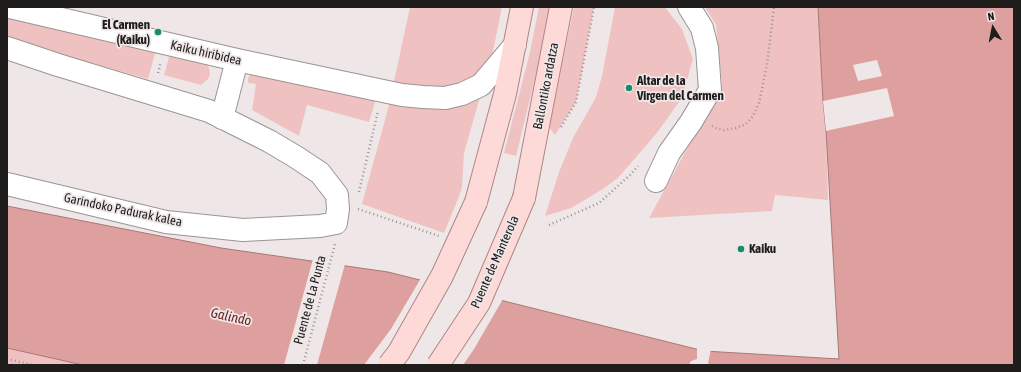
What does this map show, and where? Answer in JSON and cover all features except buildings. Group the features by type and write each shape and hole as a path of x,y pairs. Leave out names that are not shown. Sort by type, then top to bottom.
{"main road":[{"path":"389,365 399,352 442,276 476,202 505,94 522,7"},
{"name":"Ballontiko ardatza","path":"524,198 561,7"},
{"name":"Puente de Manterola","path":"438,365 479,303 524,198"}],"street":[{"name":"Kaiku hiribidea","path":"10,7 237,60 402,95 423,97 445,98 462,94 481,85 515,45"},
{"path":"656,181 669,153 696,114 710,90 708,55 702,28 689,7"},
{"path":"7,48 209,111 269,141 320,173 337,195 337,224"},
{"path":"222,118 237,60"},
{"name":"Garindoko Padurak kalea","path":"7,184 166,222 243,230 337,224"}],"path":[{"path":"559,130 576,102 594,7"},
{"path":"696,114 716,128 724,130 736,128 746,124 753,116 759,103 767,65 774,7"},
{"path":"358,193 380,104"},
{"path":"549,225 599,203 640,164"},
{"path":"337,224 355,208 445,238"},
{"name":"Puente de La Punta","path":"303,365 337,224"},
{"path":"7,359 33,365"},
{"path":"7,364 14,365"}],"shaded area":[{"path":"410,7 502,7 492,56 476,79 460,86 427,88 393,86"},
{"path":"539,7 550,7 541,54 516,156 504,153 530,52"},
{"path":"574,7 594,7 576,102 555,135 549,127"},
{"path":"615,7 665,7 682,29 693,59 682,98 656,134 618,178 603,189 571,208 545,216 559,172 573,138 596,97 602,76"},
{"path":"705,7 818,7 826,131 828,200 775,195 772,211 649,218 722,85 716,25"},
{"path":"7,13 157,46 148,79 7,39"},
{"path":"171,50 204,59 209,68 210,74 208,79 201,85 164,75"},
{"path":"251,73 377,96 369,122 307,105 299,136 252,110 256,84 248,83 248,78"},
{"path":"480,97 464,153 462,187 444,233 362,204 391,98 456,105 472,102"},
{"path":"7,348 83,365 7,365"}],"water":[{"name":"Galindo","path":"818,7 1014,7 1014,365 83,365 7,348 7,206 221,248 388,272 704,351 839,359"}],"pier":[{"path":"877,60 882,76 858,81 853,65"},
{"path":"887,88 894,116 826,131 823,101"},
{"path":"313,259 345,264 317,365 284,365"},
{"path":"421,278 503,299 463,365 364,365 391,329"},
{"path":"697,347 711,349 708,363 710,365 689,365 691,361 697,359"}],"place":[{"name":"El Carmen (Kaiku)","path":"158,32"},
{"name":"Altar de la Virgen del Carmen","path":"629,88"},
{"name":"Kaiku","path":"741,249"}]}
